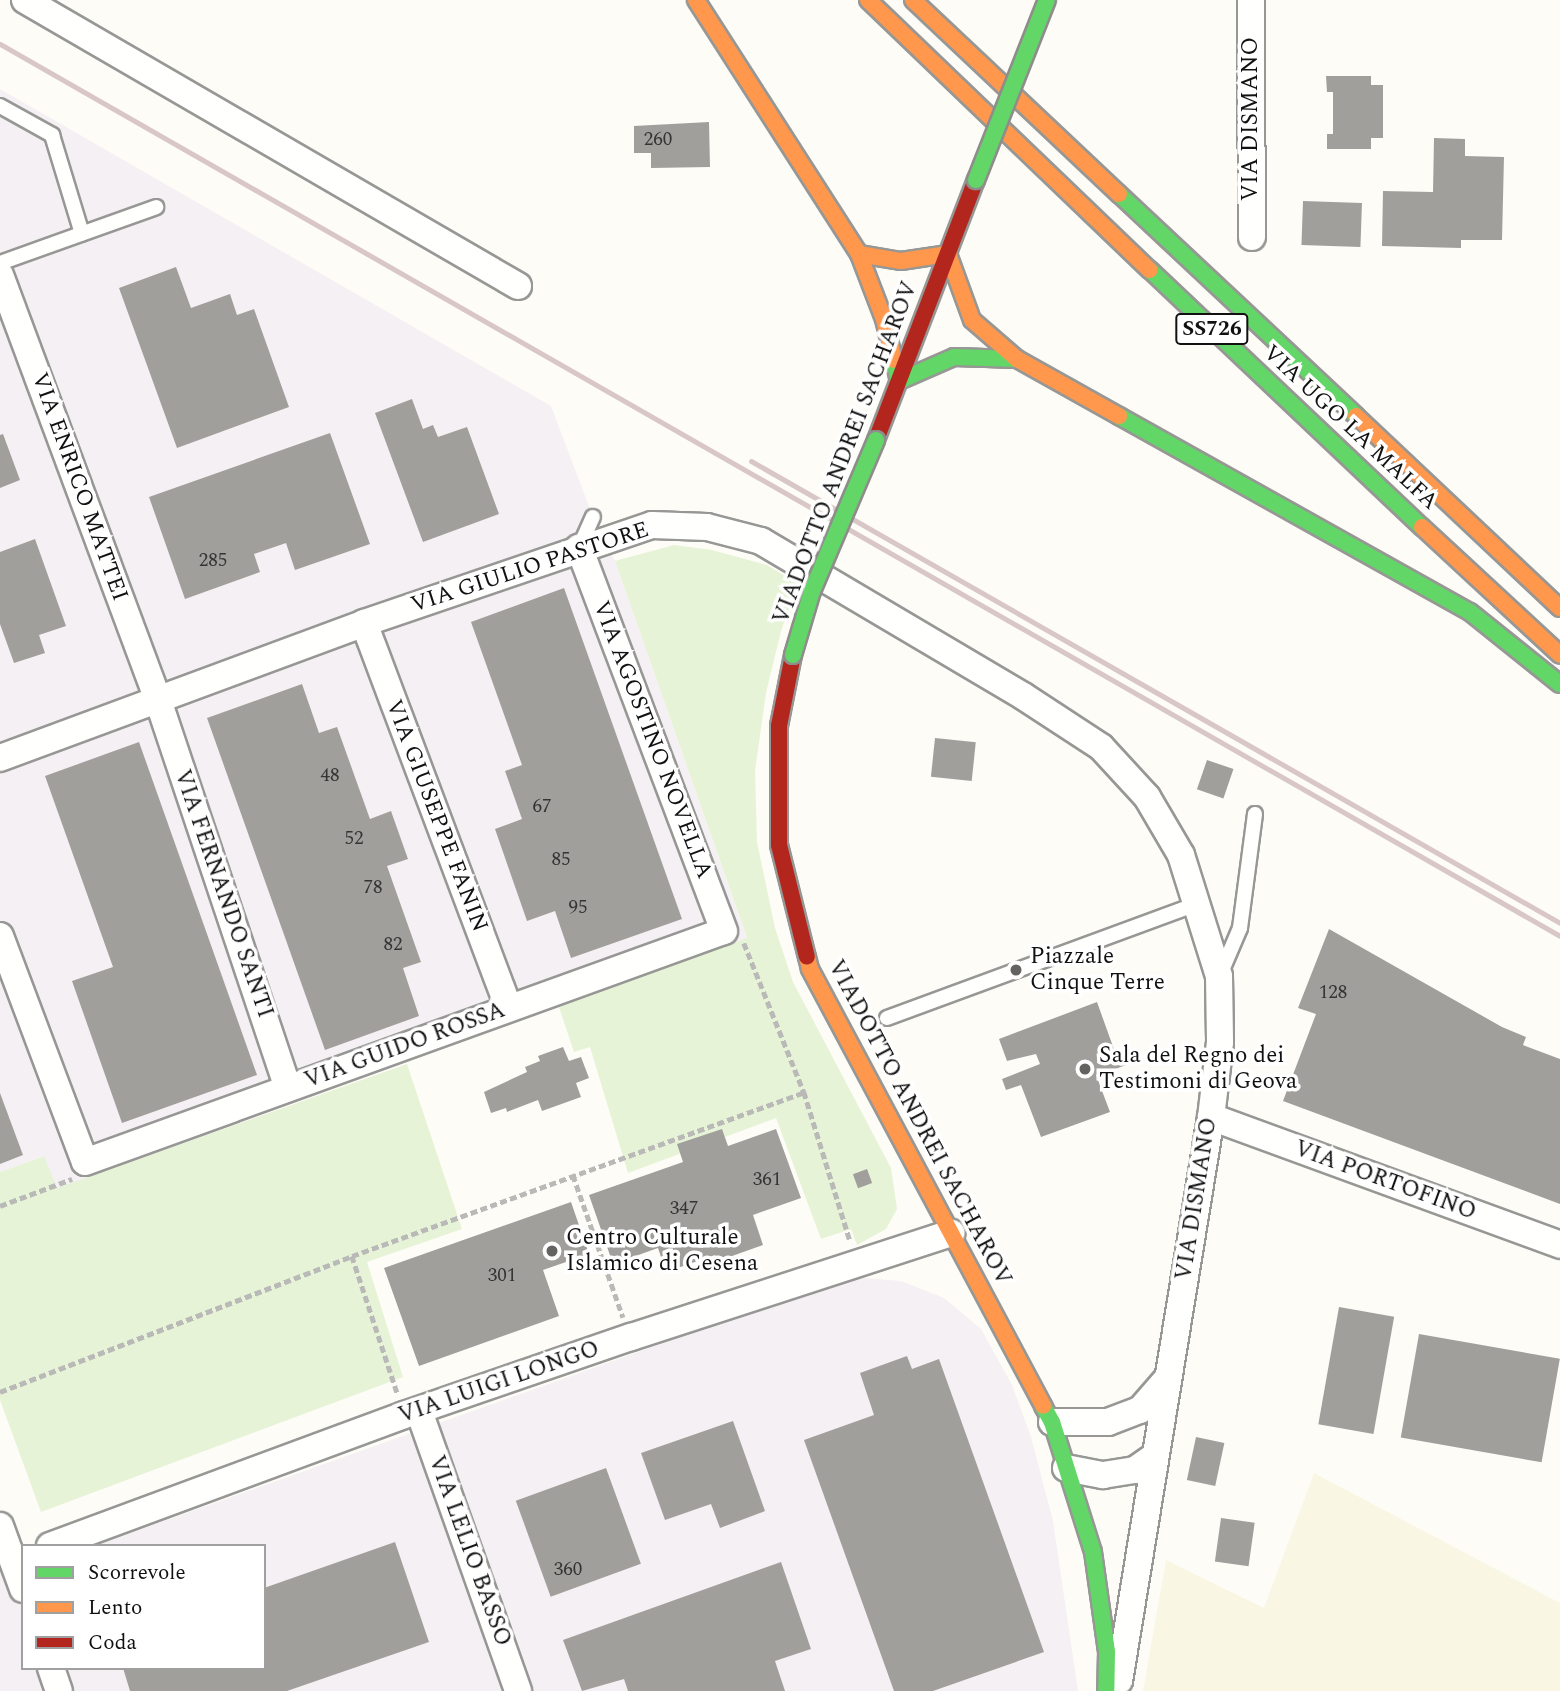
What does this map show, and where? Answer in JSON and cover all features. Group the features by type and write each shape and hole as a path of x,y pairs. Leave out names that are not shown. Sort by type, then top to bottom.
{"main road":[{"path":"696,0 859,254 884,319 899,381 954,357 1017,359"},
{"name":"VIA UGO LA MALFA","path":"868,0 1269,384 1560,655"},
{"name":"VIADOTTO ANDREI SACHAROV","path":"1047,0 876,440 812,591 793,654 779,726 779,845 810,969 1052,1422"},
{"name":"VIA UGO LA MALFA","path":"916,2 1560,608"},
{"path":"859,254 901,261 948,254 972,320 1017,359 1469,612 1560,684"},
{"path":"1052,1422 1093,1552 1107,1652 1106,1691"}],"street":[{"path":"25,0 518,286"},
{"name":"VIA DISMANO","path":"1251,0 1252,237"},
{"name":"VIA ENRICO MATTEI","path":"0,275 158,700"},
{"name":"VIA GIULIO PASTORE","path":"0,758 363,623 579,548 652,525 707,527 761,541 1023,696 1101,747 1147,797 1181,855 1219,976"},
{"name":"VIA AGOSTINO NOVELLA","path":"579,548 724,931"},
{"name":"VIA GIUSEPPE FANIN","path":"363,623 509,1008"},
{"name":"VIA FERNANDO SANTI","path":"158,700 288,1088"},
{"name":"VIA GUIDO ROSSA","path":"85,1162 724,931"},
{"path":"0,936 85,1162"},
{"name":"VIA DISMANO","path":"1118,1691 1211,1117 1220,1042 1219,976"},
{"name":"VIA PORTOFINO","path":"1211,1117 1560,1245"},
{"name":"VIA LUIGI LONGO","path":"55,1544 412,1413 631,1337 952,1233"},
{"path":"1052,1422 1108,1422 1140,1410 1167,1380"},
{"name":"VIA LELIO BASSO","path":"412,1413 519,1691"},
{"path":"1066,1468 1103,1475 1135,1470 1155,1456"},
{"path":"0,1526 21,1584"},
{"path":"52,1670 59,1691"}],"lane":[{"path":"0,106 52,135 82,234"},
{"path":"0,263 156,207"},
{"path":"579,548 593,517"},
{"name":"VIA DISMANO","path":"1219,976 1240,928 1255,814"},
{"path":"887,1018 1197,904"}],"path":[{"path":"724,931 743,939 804,1092 858,1265"},
{"path":"0,1392 352,1256 804,1092"},
{"path":"0,1206 72,1179 85,1162"},
{"path":"573,1175 631,1337"},
{"path":"352,1256 412,1413"}],"shaded area":[{"path":"0,89 551,406 593,517 615,561 747,939 57,1189 43,1156 0,1172"},
{"path":"864,1278 901,1281 944,1298 981,1329 1012,1385 1031,1437 1053,1521 1078,1691 0,1691 0,1561 21,1570 21,1670 266,1670 266,1544 100,1544 826,1285"},
{"path":"1314,1473 1560,1603 1560,1691 1143,1691 1166,1560 1264,1608"}],"green space":[{"path":"674,545 712,550 767,565 798,584 781,631 766,693 755,771 757,842 775,928 793,982 891,1168 897,1209 886,1229 857,1245 851,1229 821,1239 776,1118 628,1173 590,1047 574,1052 559,1007 747,938 615,561"},
{"path":"407,1064 462,1229 367,1262 403,1377 41,1512 0,1400 0,1172 44,1156 57,1188"}],"building":[{"path":"1326,76 1371,76 1371,85 1383,85 1383,138 1371,138 1371,149 1327,149 1327,134 1333,134 1333,92 1327,92"},
{"path":"709,122 710,167 651,168 651,153 634,153 634,126"},
{"path":"1434,138 1465,139 1465,156 1504,157 1502,240 1461,240 1461,248 1382,246 1383,191 1433,192"},
{"path":"1303,201 1362,203 1360,247 1301,245"},
{"path":"176,267 191,308 230,294 237,315 254,309 289,407 177,448 119,288"},
{"path":"412,399 423,429 433,425 438,437 467,427 499,514 423,542 375,413"},
{"path":"330,433 370,544 295,570 286,543 254,554 260,572 185,599 149,497"},
{"path":"3,434 20,480 0,488 0,435"},
{"path":"35,539 66,626 39,635 45,653 14,663 0,624 0,552"},
{"path":"564,588 682,919 571,958 555,911 527,921 495,829 522,819 505,771 522,765 471,622"},
{"path":"302,684 319,733 337,727 370,819 391,811 408,859 387,866 421,962 403,968 419,1016 325,1050 207,718"},
{"path":"935,738 976,742 972,781 931,777"},
{"path":"139,742 257,1075 122,1123 72,981 113,967 45,776"},
{"path":"1207,760 1233,769 1223,798 1197,789"},
{"path":"1329,929 1502,1027 1526,1037 1523,1045 1560,1059 1560,1204 1283,1101 1316,1014 1298,1008"},
{"name":"Sala del Regno dei Testimoni di Geova","path":"1097,1002 1116,1055 1132,1050 1136,1061 1108,1072 1110,1077 1103,1079 1101,1073 1096,1075 1110,1112 1041,1137 1021,1085 1006,1090 1002,1079 1040,1064 1036,1054 1007,1061 999,1039"},
{"path":"563,1047 569,1061 581,1057 589,1078 576,1083 581,1097 542,1111 538,1100 507,1112 506,1108 491,1113 484,1092 527,1072 525,1067 540,1061 538,1056"},
{"path":"0,1093 23,1155 0,1164"},
{"path":"722,1129 728,1146 776,1129 801,1198 753,1215 763,1245 718,1261 715,1255 666,1272 658,1248 613,1264 589,1195 683,1162 677,1144"},
{"path":"867,1169 872,1183 858,1188 853,1174"},
{"path":"571,1202 589,1254 543,1270 559,1316 419,1366 384,1268"},
{"path":"1339,1307 1394,1317 1373,1434 1318,1424"},
{"path":"1419,1334 1560,1359 1542,1462 1401,1437"},
{"path":"907,1356 912,1369 939,1359 1044,1652 933,1691 894,1691 804,1440 874,1415 860,1373"},
{"path":"733,1421 765,1511 720,1528 711,1504 665,1520 641,1453"},
{"path":"1196,1437 1224,1443 1215,1486 1187,1480"},
{"path":"606,1468 641,1564 551,1597 516,1501"},
{"path":"1221,1518 1255,1523 1249,1566 1215,1562"},
{"path":"395,1542 429,1642 287,1691 130,1691 124,1670 266,1670 266,1587"},
{"path":"781,1562 811,1649 775,1661 785,1691 628,1691 624,1679 582,1691 563,1640"}],"railway":[{"path":"0,44 1560,936"},
{"path":"751,461 1560,923"}],"traffic: fast":[{"path":"976,180 1047,0"},
{"path":"1119,194 1356,416"},
{"path":"1150,270 1422,527"},
{"path":"894,360 899,381 954,357 1017,359"},
{"path":"1119,416 1470,612 1560,684"},
{"path":"793,655 812,591 876,440"},
{"path":"1043,1406 1052,1422 1093,1552 1107,1652 1106,1691"}],"traffic: slow":[{"path":"696,0 859,254 884,319 894,360"},
{"path":"868,0 1150,270"},
{"path":"913,0 1119,194"},
{"path":"859,254 901,261 948,254 972,320 1017,359 1119,416"},
{"path":"1356,416 1560,608"},
{"path":"1422,527 1560,655"},
{"path":"807,957 810,969 1043,1406"}],"traffic: jam":[{"path":"876,440 976,180"},
{"path":"793,655 779,726 779,845 807,957"}],"place":[{"name":"Piazzale Cinque Terre","path":"1016,970"},
{"name":"Sala del Regno dei Testimoni di Geova","path":"1085,1069"},
{"name":"Centro Culturale Islamico di Cesena","path":"552,1251"}]}
